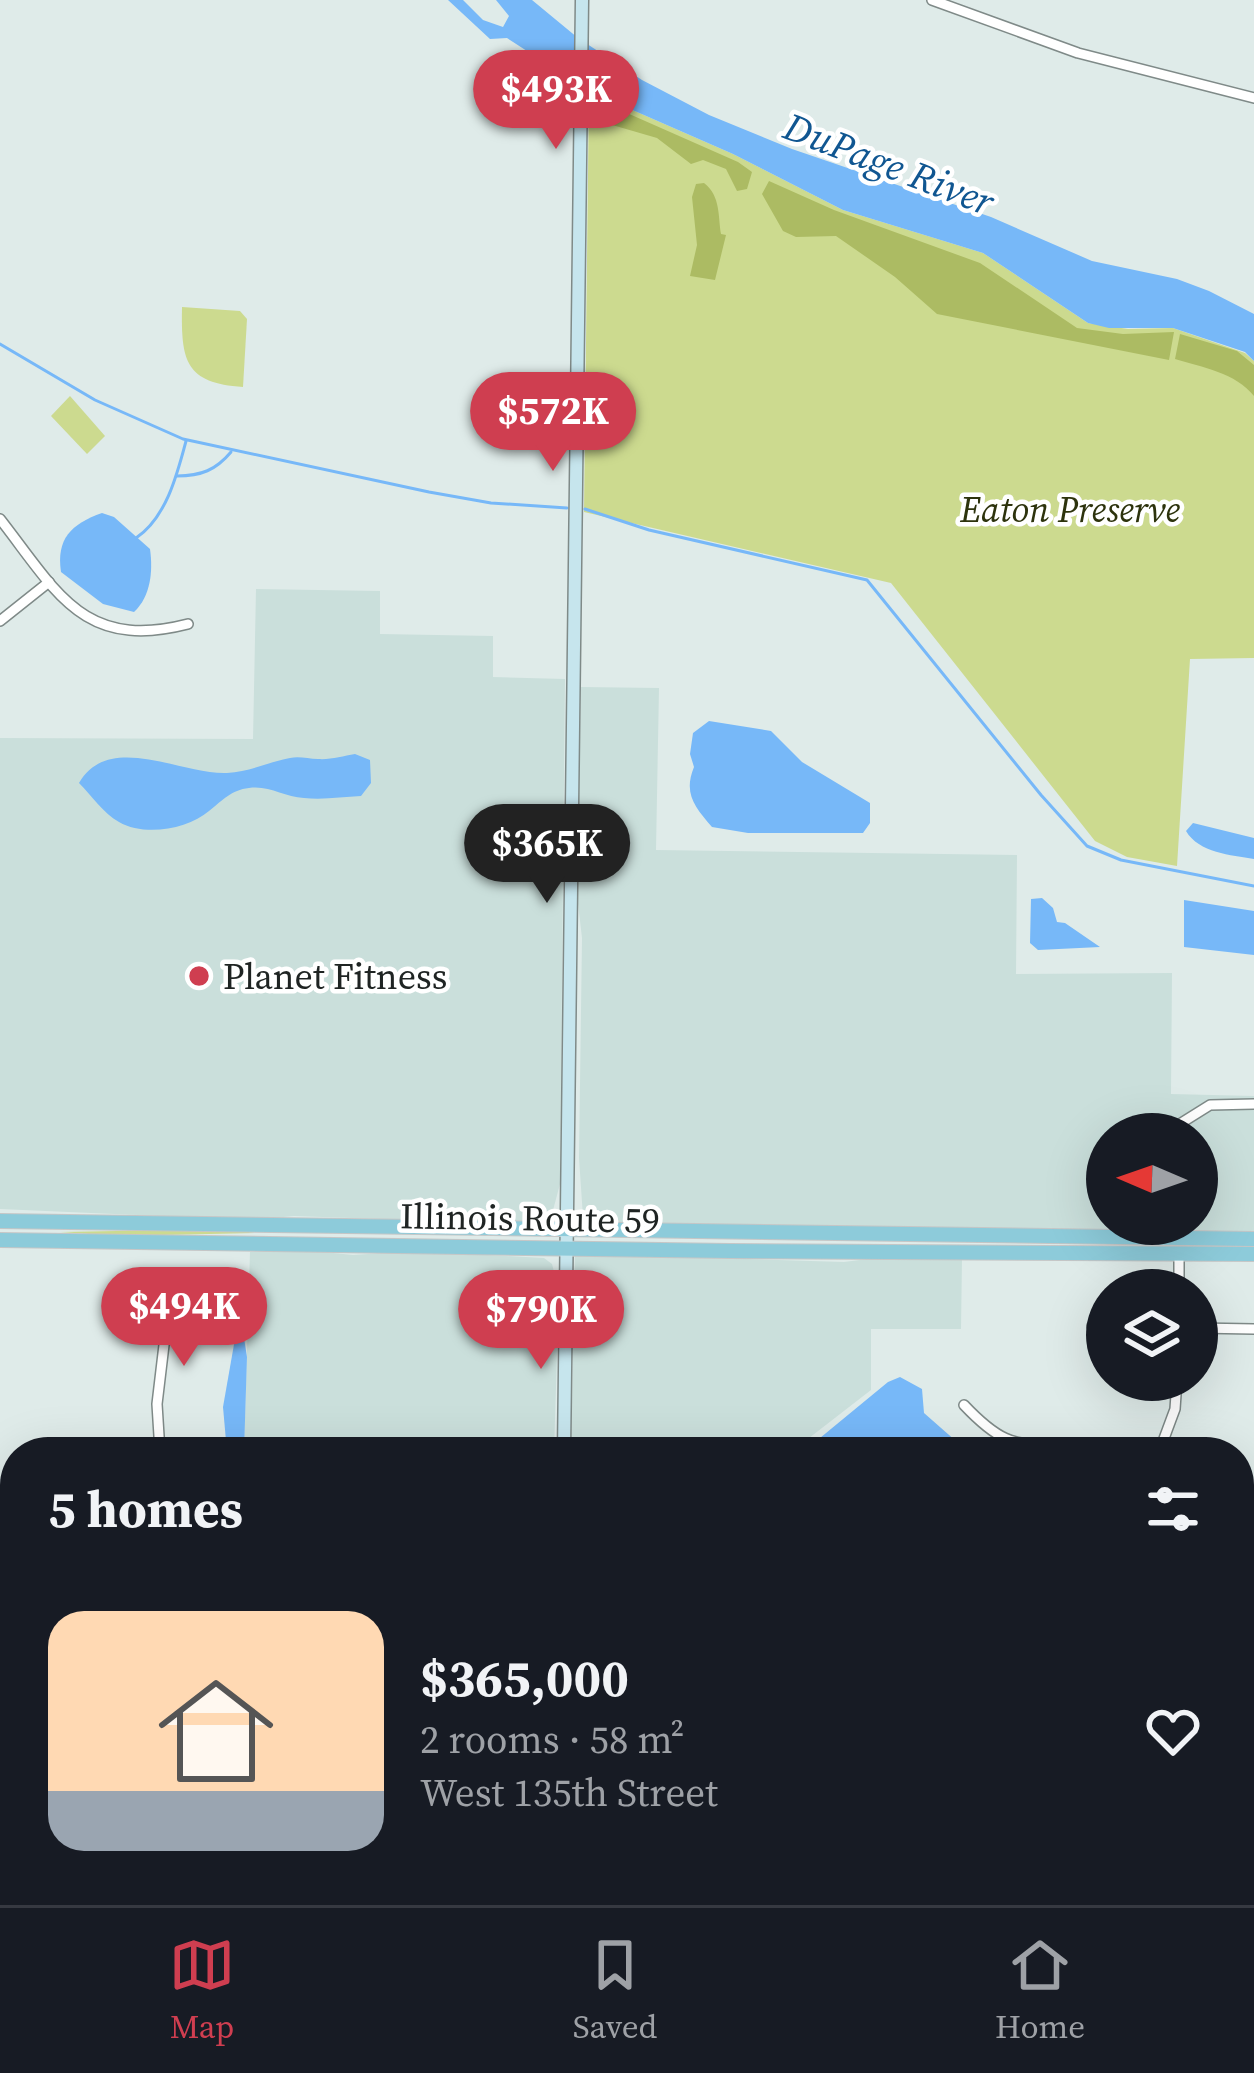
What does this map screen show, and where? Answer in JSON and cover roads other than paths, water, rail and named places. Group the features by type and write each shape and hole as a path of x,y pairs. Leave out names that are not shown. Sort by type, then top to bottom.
{"main road":[{"name":"Illinois Route 59","path":"0,1221 1086,1239"},
{"path":"38,1240 46,1221"},
{"path":"859,1252 886,1237"},
{"path":"1218,1242 1254,1239"},
{"name":"Illinois Route 59","path":"0,1240 859,1252 1179,1245"},
{"path":"1179,1245 1254,1254"}],"street":[{"path":"564,1437 582,0"},
{"path":"936,1 1078,53 1254,98"},
{"path":"0,519 68,603 110,629 147,633 188,624"},
{"path":"0,621 49,582"},
{"path":"1198,1113 1210,1106 1254,1104"},
{"path":"1178,1269 1179,1245"},
{"path":"159,1437 158,1404 171,1286"},
{"path":"1218,1328 1254,1329"},
{"path":"1164,1437 1175,1401"},
{"path":"964,1405 999,1437"}],"water":[{"path":"448,0 463,0 483,20 503,27 509,16 496,0 532,0 578,38 642,80 709,115 792,149 991,217 1092,261 1177,279 1209,291 1254,314 1254,361 1245,352 1173,328 1109,328 1088,323 983,253 843,210 733,154 589,91 507,38 490,39"},
{"path":"102,513 114,517 150,549 150,583 134,612 103,604 61,572 61,550 68,534"},
{"path":"709,721 771,731 802,762 870,803 870,823 863,833 748,833 712,827 690,793 693,733"},
{"path":"355,754 370,760 371,783 361,796 311,799 249,788 232,793 190,822 166,829 141,829 119,822 79,783 92,768 127,758 227,773 290,758"},
{"path":"1193,823 1254,838 1254,859 1199,844 1186,831"},
{"path":"1042,898 1053,908 1057,922 1100,947 1038,950 1030,943 1031,899"},
{"path":"1184,900 1254,911 1254,955 1184,947"},
{"path":"236,1333 244,1338 247,1357 244,1437 226,1437 223,1407"},
{"path":"900,1377 922,1389 924,1413 951,1437 821,1437"}],"waterway":[{"path":"0,344 95,400 183,439 429,492 491,503 567,508"},
{"path":"136,538 163,507 186,441"},
{"path":"177,476 207,471 231,452"},
{"path":"585,509 649,530 867,580 1087,846 1121,860 1254,886"}],"place":[{"name":"Planet Fitness","path":"199,976"}],"water label":[{"name":"DuPage River","path":"889,164"}],"park label":[{"name":"Eaton Preserve","path":"1070,509"}]}
